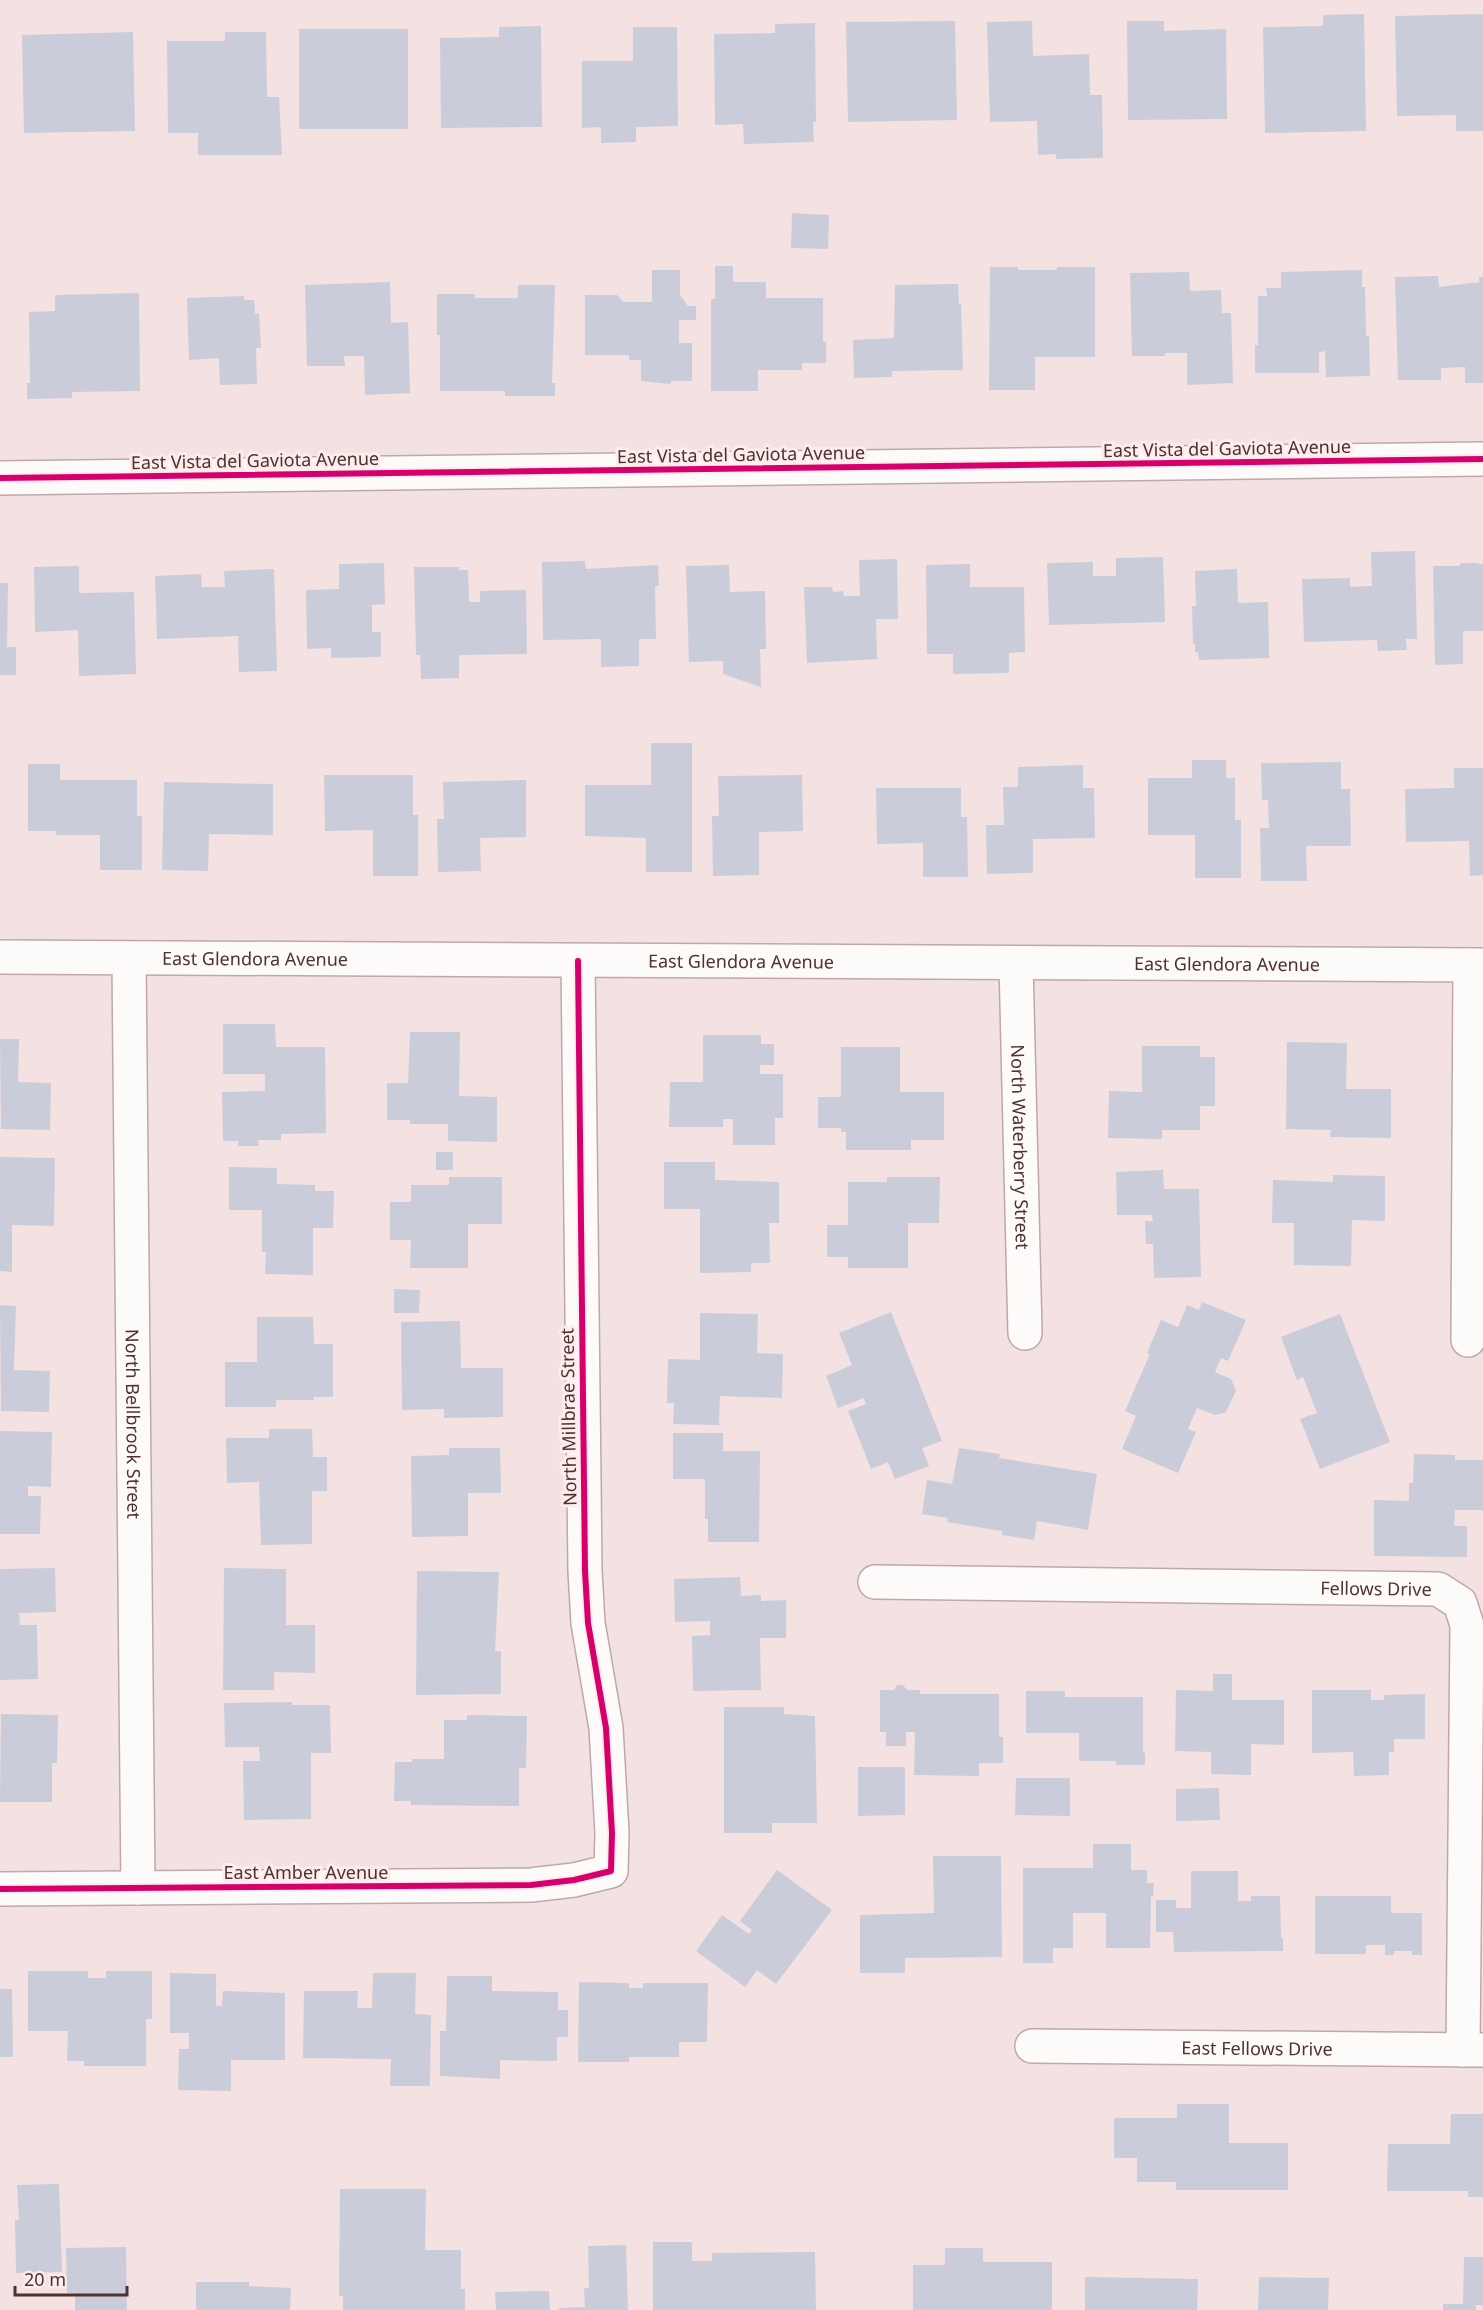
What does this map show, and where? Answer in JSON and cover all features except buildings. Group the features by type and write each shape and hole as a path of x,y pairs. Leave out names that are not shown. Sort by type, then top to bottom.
{"street":[{"name":"East Vista del Gaviota Avenue","path":"0,478 1483,459"},
{"name":"East Glendora Avenue","path":"0,957 1477,965"},
{"name":"North Bellbrook Street","path":"129,959 138,1888"},
{"name":"North Millbrae Street","path":"578,961 585,1570 588,1623 607,1739 612,1833 611,1871"},
{"name":"North Waterberry Street","path":"1016,963 1025,1333"},
{"path":"1468,1340 1477,965"},
{"name":"Fellows Drive","path":"875,1582 1438,1589 1460,1603 1467,1625 1473,2050"},
{"name":"East Amber Avenue","path":"0,1889 531,1885 574,1880 611,1871"},
{"name":"East Fellows Drive","path":"1032,2046 1473,2050"}],"cycle path":[{"path":"0,478 1483,459"},
{"path":"0,1889 531,1885 574,1880 611,1871 612,1833 606,1728 588,1623 585,1571 578,961"}]}
